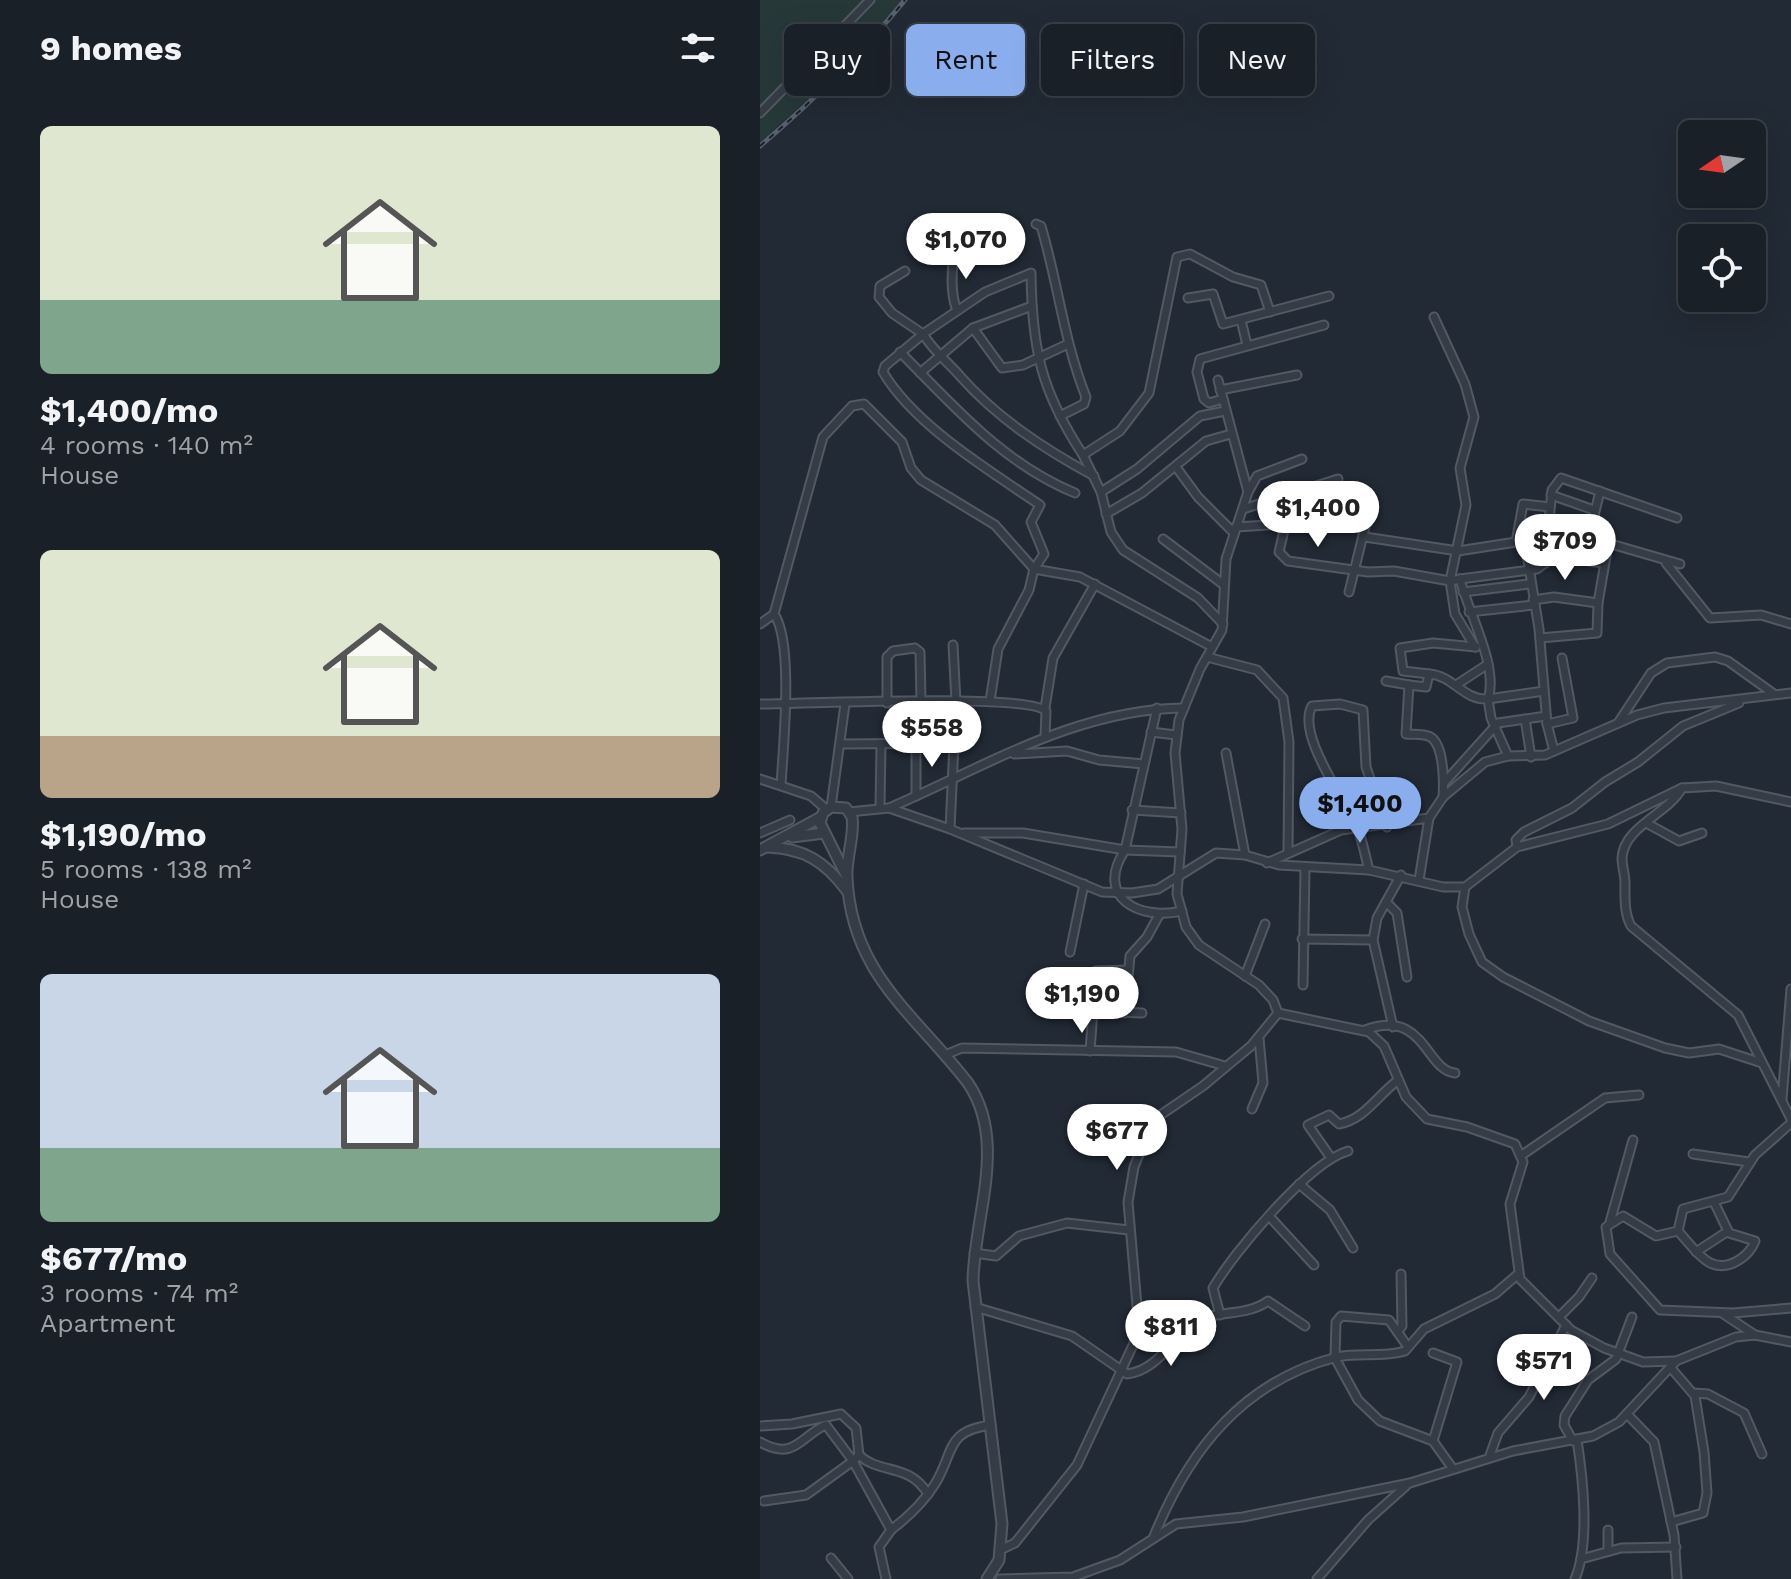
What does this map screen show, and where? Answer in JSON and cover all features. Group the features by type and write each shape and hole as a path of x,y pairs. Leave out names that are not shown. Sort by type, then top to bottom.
{"street":[{"path":"760,113 870,0"},
{"path":"1036,224 1041,226 1054,268 1068,344 1086,397 1084,404 1060,416"},
{"path":"953,226 955,243 950,269 956,308"},
{"path":"1083,455 1120,431 1149,393 1171,278 1180,255 1190,254 1233,277 1261,285 1270,312"},
{"path":"905,271 880,286 879,297 892,313 923,334 937,356 1012,425 1094,476"},
{"path":"990,701 998,649 1029,590 1034,569 1044,554 1031,522 1040,505 987,471 893,386 883,369 956,308 1006,281 1031,273 1038,359 1044,384 1094,476 1114,539 1123,550 1198,598 1223,624"},
{"path":"1188,298 1212,294 1220,323 1329,296"},
{"path":"920,373 973,328 1032,306"},
{"path":"1434,317 1465,384 1474,417 1460,468 1466,505 1458,532 1458,551 1451,566 1455,614 1488,664 1491,687 1488,699 1508,756"},
{"path":"1241,320 1247,345"},
{"path":"1223,399 1209,403 1204,399 1197,372 1199,360 1324,325"},
{"path":"973,328 1002,368 1038,359 1068,344"},
{"path":"900,352 953,408 1012,458 1040,478 1075,493"},
{"path":"1220,390 1297,375"},
{"path":"1218,380 1248,492"},
{"path":"781,785 785,704 781,637 774,614 823,437 856,404 870,407 895,433 902,442 911,468 921,480 995,525 1034,569 1071,574 1095,584 1212,647"},
{"path":"1101,492 1137,469 1200,416 1225,411"},
{"path":"1106,514 1142,493 1206,441 1231,434"},
{"path":"1302,459 1257,476 1248,492 1235,530 1224,585 1223,624 1184,708 1176,735 1175,769 1181,813 1177,894 1191,937 1266,993 1278,1013 1365,1030 1393,1027 1420,1037 1446,1070 1455,1073"},
{"path":"1176,467 1208,508 1235,530 1366,518 1365,537 1349,592"},
{"path":"1545,561 1551,495 1553,485 1561,478 1677,518"},
{"path":"1243,509 1338,479"},
{"path":"1589,537 1600,491"},
{"path":"1551,495 1594,510"},
{"path":"1550,507 1523,504 1520,542 1540,638 1546,720 1554,751"},
{"path":"1285,526 1279,546 1284,560 1355,571 1394,571 1450,581 1537,569 1545,561 1568,555 1604,563"},
{"path":"1573,533 1666,563 1680,564"},
{"path":"1365,537 1458,551 1520,542 1546,544"},
{"path":"1163,539 1224,585"},
{"path":"1540,638 1595,635 1608,545"},
{"path":"1666,563 1710,618 1761,615 1791,624"},
{"path":"1460,579 1479,649"},
{"path":"1045,737 1045,708 1053,658 1095,584"},
{"path":"1463,592 1529,584"},
{"path":"1469,612 1554,597 1598,603"},
{"path":"760,624 774,614"},
{"path":"1479,649 1433,643 1399,649 1403,671 1445,676 1471,695 1488,699 1544,691"},
{"path":"950,829 956,702 953,645"},
{"path":"887,703 887,657 893,651 915,648 920,652 921,702"},
{"path":"1207,657 1257,670 1283,698 1289,742 1288,851"},
{"path":"1618,723 1651,673 1667,663 1715,657 1728,661 1776,695"},
{"path":"1444,783 1495,725 1525,719 1573,718 1562,658"},
{"path":"1456,685 1488,664"},
{"path":"1386,681 1426,687 1429,674"},
{"path":"1409,685 1406,734 1434,739 1444,783 1443,797"},
{"path":"1419,880 1429,818 1443,797 1477,766 1508,756 1531,757 1554,751 1618,723 1664,708 1791,693"},
{"path":"1517,847 1516,840 1524,832 1572,808 1683,726 1745,700"},
{"path":"760,704 990,701 1045,708"},
{"path":"845,704 842,744 826,811 827,835 847,877"},
{"path":"1369,870 1358,829 1312,738 1309,714 1312,706 1340,704 1363,710 1366,767 1387,827"},
{"path":"849,812 884,808 916,796 1056,732 1097,719 1157,708 1184,708"},
{"path":"1157,708 1125,850 1119,859 1115,893 1119,899 1142,911 1159,915 1182,911"},
{"path":"1525,719 1531,757"},
{"path":"1056,732 1058,750"},
{"path":"1151,732 1176,735"},
{"path":"916,742 916,796"},
{"path":"842,744 955,743"},
{"path":"881,744 884,808"},
{"path":"1011,754 1058,750 1099,760 1144,764"},
{"path":"1226,753 1245,855"},
{"path":"760,779 818,799 826,811"},
{"path":"884,808 950,829 1084,884 1115,893 1158,889 1216,853 1245,855 1267,863 1305,868 1369,870 1443,887 1465,887 1517,847 1608,824 1682,788 1716,786 1791,802"},
{"path":"1678,1231 1683,1209 1714,1202 1731,1194 1749,1162 1791,1121 1789,1107 1782,1101 1746,1028 1727,1003 1672,962 1630,924 1622,860 1629,839 1676,800 1682,788"},
{"path":"763,848 789,837 826,811 841,806 849,812 853,822"},
{"path":"869,809 853,822 849,833 847,877 861,943 875,974 898,1005 976,1094 986,1127 988,1166 974,1253 975,1307 1002,1503 1002,1549 997,1565 987,1579"},
{"path":"1132,810 1181,813"},
{"path":"1267,863 1288,851 1341,830 1387,827 1429,818"},
{"path":"760,833 790,820"},
{"path":"1648,824 1679,841 1702,833"},
{"path":"789,837 827,835 841,839 849,833"},
{"path":"960,833 1043,835 1125,850 1180,852"},
{"path":"763,848 789,848 815,857 850,895"},
{"path":"1612,863 1622,860"},
{"path":"1303,985 1305,868"},
{"path":"1393,1027 1373,940 1377,918 1401,875"},
{"path":"1070,952 1084,884"},
{"path":"1465,887 1462,907 1469,934 1482,962 1503,977 1589,1021 1665,1048 1689,1053 1719,1049 1762,1063"},
{"path":"1386,902 1397,913 1407,977"},
{"path":"1125,1013 1130,954 1143,942 1159,915"},
{"path":"1245,976 1265,924"},
{"path":"1302,939 1373,940"},
{"path":"1090,1051 1096,971 1128,970"},
{"path":"1782,1101 1791,989"},
{"path":"1093,1011 1142,1013"},
{"path":"1002,1549 1015,1543 1077,1465 1138,1329 1129,1230 1130,1188 1150,1128 1162,1114 1259,1038 1278,1013"},
{"path":"1365,1030 1384,1046 1406,1097 1427,1119 1507,1140 1515,1144 1522,1155 1522,1171 1510,1204 1518,1246 1517,1275 1566,1325 1618,1354 1643,1362 1673,1365 1693,1393 1704,1452 1706,1503 1700,1515 1671,1522"},
{"path":"1252,1109 1263,1083 1259,1038"},
{"path":"945,1055 962,1048 1176,1052 1225,1066"},
{"path":"1331,1158 1308,1125 1329,1115 1339,1124 1345,1123 1375,1104 1397,1081"},
{"path":"1522,1155 1605,1098 1639,1095"},
{"path":"1633,1140 1606,1231 1607,1249 1655,1306 1669,1313 1701,1309 1722,1313 1791,1308"},
{"path":"1220,1315 1213,1288 1241,1246 1299,1184 1331,1158 1348,1151"},
{"path":"1693,1154 1749,1162"},
{"path":"1299,1184 1330,1210 1353,1248"},
{"path":"1678,1231 1696,1252 1714,1265 1740,1260 1755,1241 1728,1231 1714,1202"},
{"path":"1610,1222 1623,1216 1656,1236 1678,1231"},
{"path":"1270,1217 1314,1265"},
{"path":"974,1253 996,1256 1019,1236 1067,1223 1129,1230"},
{"path":"1696,1252 1728,1231"},
{"path":"1398,1331 1402,1326 1401,1274"},
{"path":"1153,1537 1189,1463 1231,1413 1277,1381 1335,1358 1393,1354 1408,1347 1424,1329 1495,1294 1517,1275"},
{"path":"1559,1317 1592,1278"},
{"path":"975,1307 1072,1336 1121,1371 1134,1373 1151,1365 1188,1328 1203,1318 1247,1310 1268,1301 1305,1326"},
{"path":"1722,1313 1755,1335"},
{"path":"1408,1347 1389,1320 1341,1316 1336,1322 1335,1358 1349,1388 1374,1416 1433,1441 1453,1469"},
{"path":"1583,1579 1576,1575 1581,1559 1581,1478 1575,1441 1564,1425 1565,1416 1588,1380 1608,1366 1618,1354 1632,1317"},
{"path":"1489,1458 1498,1433 1529,1397 1566,1325"},
{"path":"1000,1579 1083,1574 1120,1560 1153,1537 1183,1523 1255,1515 1410,1483 1489,1458 1603,1433 1627,1414 1673,1365 1736,1337 1755,1335 1791,1342"},
{"path":"1433,1353 1453,1358 1457,1366 1433,1441"},
{"path":"1693,1393 1708,1394 1744,1413 1762,1454"},
{"path":"827,1426 833,1414"},
{"path":"760,1426 792,1424 833,1414 846,1416 856,1428 859,1455"},
{"path":"1627,1414 1654,1442 1676,1547 1677,1579"},
{"path":"760,1442 788,1449 798,1446 823,1425 827,1426"},
{"path":"886,1579 879,1547 891,1530 928,1494 958,1436 974,1427 991,1425"},
{"path":"827,1426 853,1461 891,1530"},
{"path":"859,1455 915,1478 928,1494"},
{"path":"764,1501 806,1495 859,1455"},
{"path":"1317,1579 1368,1520 1410,1483"},
{"path":"1608,1530 1608,1550"},
{"path":"1581,1559 1608,1550 1676,1547"},
{"path":"831,1558 848,1579"}],"shaded area":[{"path":"760,0 903,0 884,24 784,24 784,96 811,96 760,142"}],"railway":[{"path":"760,146 836,76 905,0"}]}
